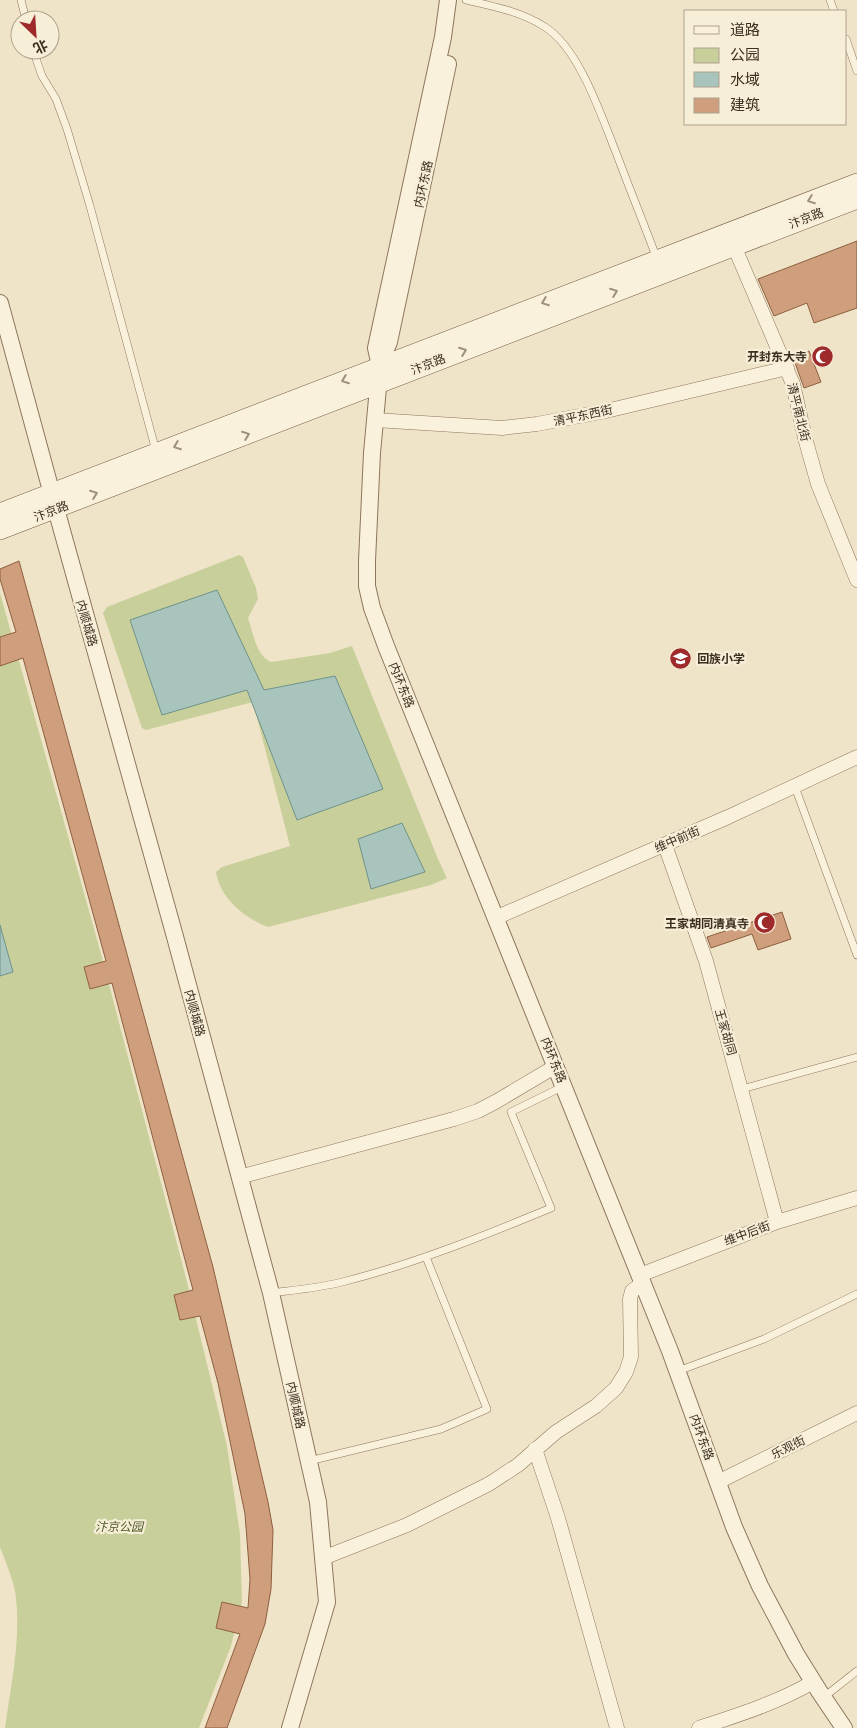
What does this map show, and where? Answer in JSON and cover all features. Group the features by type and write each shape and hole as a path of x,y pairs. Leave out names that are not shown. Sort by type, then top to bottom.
{"main road":[{"name":"汴京路","path":"0,513 54,501 379,375 657,259 857,183"},
{"name":"汴京路","path":"0,530 54,501 156,454 734,246 857,199"}],"street":[{"name":"内环东路","path":"448,0 443,37 376,348 379,375 367,561 367,586 372,608 678,1371 734,1527 760,1586 796,1654 844,1728"},
{"name":"内环东路","path":"379,375 389,342 454,39 460,0"},
{"name":"清平南北街","path":"734,246 793,384 818,484 857,580"},
{"name":"内顺城路","path":"0,303 271,1293 318,1502 327,1602 290,1728"},
{"name":"清平东西街","path":"375,420 502,428 537,424 787,368"},
{"name":"维中前街","path":"495,918 665,845 857,757"},
{"name":"王家胡同","path":"665,845 706,961 777,1222"},
{"path":"239,1177 454,1119 478,1110 556,1066"},
{"name":"维中后街","path":"641,1279 777,1222 857,1198"},
{"path":"323,1558 448,1506 489,1484 518,1465 556,1432 596,1406 616,1388 626,1372 631,1357 630,1299 632,1291 641,1279"},
{"name":"乐观街","path":"718,1482 857,1413"},
{"path":"535,1449 558,1518 617,1728"},
{"path":"699,1728 769,1704 795,1693 813,1682"}],"lane":[{"path":"466,0 525,16 546,27 560,41 576,62 593,95 657,259"},
{"path":"847,42 857,71"},
{"path":"36,60 42,76 56,100 67,129 90,206 156,454"},
{"path":"795,787 857,955"},
{"path":"742,1088 857,1057"},
{"path":"271,1293 342,1282 426,1257 551,1208 510,1112 564,1086"},
{"path":"309,1461 441,1429 487,1409 426,1257"},
{"path":"678,1371 764,1339 857,1294"},
{"path":"824,1698 857,1671"}],"green space":[{"path":"239,555 243,557 256,588 258,599 248,618 258,649 266,659 271,662 330,653 352,646 447,878 431,885 268,927 250,918 234,906 222,890 216,872 222,867 290,846 253,702 146,730 142,728 103,613 107,607"},
{"name":"汴京公园","path":"0,593 100,950 186,1278 227,1446 240,1534 242,1602 231,1646 199,1728 5,1728 15,1660 17,1608 15,1591 0,1547"}],"water":[{"path":"217,590 264,690 335,676 383,789 297,820 247,690 162,715 130,620"},
{"path":"402,823 425,872 371,889 358,839"},
{"path":"0,925 13,972 0,976"}],"building":[{"path":"857,241 857,308 814,323 807,303 774,316 758,279"},
{"path":"809,351 821,382 804,388 793,357"},
{"path":"19,561 213,1267 273,1530 271,1589 265,1624 227,1728 205,1728 240,1634 216,1628 222,1602 248,1608 250,1579 245,1514 218,1383 200,1316 180,1320 174,1295 193,1290 112,983 90,989 84,967 106,961 23,658 0,666 0,637 16,632 0,579 0,569"},
{"name":"王家胡同清真寺","path":"782,912 791,939 758,950 752,934 711,948 707,937"}],"place":[{"name":"开封东大寺","path":"823,356"},
{"name":"回族小学","path":"681,658"},
{"name":"王家胡同清真寺","path":"765,923"}]}
